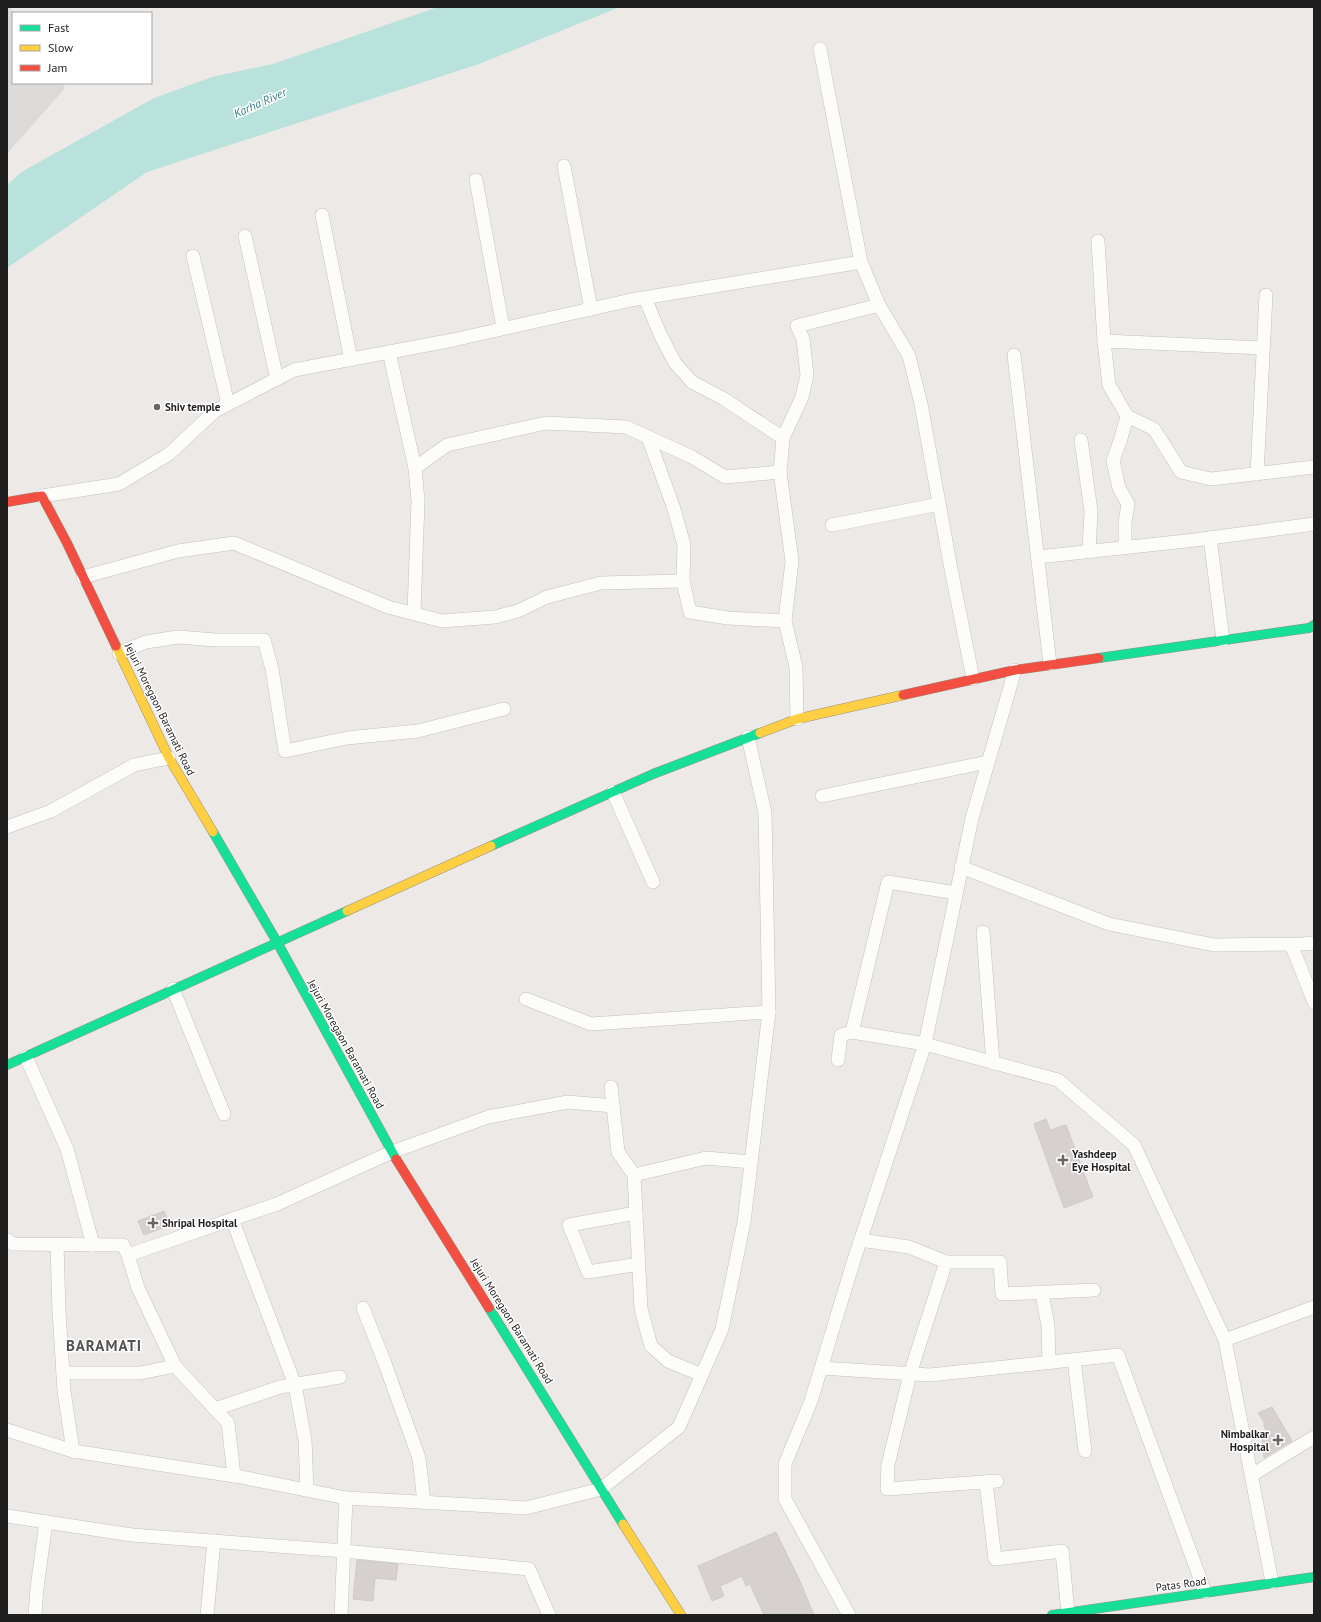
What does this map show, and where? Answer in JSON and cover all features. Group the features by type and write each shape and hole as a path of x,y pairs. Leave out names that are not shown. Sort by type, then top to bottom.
{"street":[{"path":"820,49 861,262 880,305 909,356 921,404 973,679"},
{"path":"564,166 591,309"},
{"path":"476,180 503,328"},
{"path":"322,214 351,360"},
{"path":"245,236 277,379"},
{"path":"1098,241 1104,341 1109,385 1127,416 1154,429 1181,472 1211,479 1314,467"},
{"path":"193,256 228,404"},
{"path":"7,502 119,484 169,454 215,411 294,370 351,360 645,298 861,262"},
{"path":"1256,474 1266,295"},
{"path":"645,298 660,334 675,362 692,382 724,398 782,438"},
{"path":"797,718 796,667 785,620 792,561 780,472 782,438 802,397 807,375 803,339 797,326 880,305"},
{"path":"1104,341 1263,348"},
{"path":"389,352 414,468 418,501 414,613"},
{"path":"1014,355 1050,664"},
{"path":"1125,548 1125,522 1128,504 1119,488 1113,461 1127,416"},
{"path":"414,468 447,445 546,423 626,427 692,457 725,477 780,472"},
{"path":"648,437 674,509 684,545 683,581 690,612 728,618 785,620"},
{"path":"1081,440 1091,511 1089,552"},
{"name":"Jejuri Moregaon Baramati Road","path":"42,496 83,577 169,758 277,942 392,1152 681,1615"},
{"path":"832,525 939,504"},
{"path":"1038,557 1210,538 1314,524"},
{"path":"1210,538 1223,640"},
{"path":"83,577 178,551 234,543 388,607 442,621 494,617 518,611 547,597 601,583 683,581"},
{"path":"7,1065 277,942 653,774 797,718 1015,670 1309,628 1314,625"},
{"path":"119,653 146,642 178,637 216,640 264,640 272,669 285,751 347,738 418,731 504,709"},
{"path":"849,1615 785,1499 785,1464 811,1401 860,1240 925,1044 972,818 1015,670"},
{"path":"7,1430 73,1451 234,1476 346,1498 526,1508 601,1489 679,1426 722,1329 744,1222 769,1012 765,813 748,737"},
{"path":"7,827 51,811 134,765 169,758"},
{"path":"822,796 988,762"},
{"path":"613,792 653,882"},
{"path":"962,867 1109,924 1214,945 1314,943"},
{"path":"852,1032 888,882 956,893"},
{"path":"983,932 994,1063"},
{"path":"1291,944 1314,1002"},
{"path":"173,989 224,1114"},
{"path":"526,999 591,1024 769,1012"},
{"path":"838,1060 842,1034 852,1032 925,1044 1058,1080 1134,1145 1225,1340 1272,1582"},
{"path":"26,1057 67,1149 93,1245"},
{"path":"611,1087 618,1152 634,1175 641,1309 651,1346 668,1361 702,1374"},
{"path":"128,1255 277,1204 392,1152 488,1117 568,1102 613,1106"},
{"path":"634,1175 706,1158 751,1162"},
{"path":"636,1213 569,1225 588,1272 639,1264"},
{"path":"232,1219 295,1384 305,1440 307,1490"},
{"path":"7,1240 13,1244 123,1246 128,1255 138,1288 175,1366 228,1423 234,1476"},
{"path":"860,1240 909,1247 946,1262 1000,1262 1002,1294 1094,1290"},
{"path":"57,1244 58,1311 63,1373 73,1451"},
{"path":"946,1262 910,1374 888,1465 887,1489 992,1482 995,1559 1062,1550 1068,1612"},
{"path":"1042,1292 1048,1326 1049,1363"},
{"path":"1225,1340 1314,1307"},
{"path":"363,1308 419,1458 424,1502"},
{"path":"821,1368 930,1375 1118,1355 1205,1592"},
{"path":"1074,1360 1085,1451"},
{"path":"63,1373 140,1373 175,1366"},
{"path":"215,1409 280,1387 340,1377"},
{"path":"1252,1475 1314,1437"},
{"path":"341,1615 346,1498"},
{"path":"7,1516 132,1535 344,1551 529,1569 549,1615"},
{"path":"35,1615 46,1522"},
{"path":"208,1615 214,1541"},
{"name":"Patas Road","path":"1052,1615 1314,1577"}],"shaded area":[{"path":"7,7 10,7 13,12 12,12 12,84 63,84 65,88 7,154"}],"water":[{"name":"Karha River","path":"438,7 620,7 479,64 147,172 7,268 7,185 23,171 154,98 212,77 273,64"}],"building":[{"path":"1046,1119 1050,1130 1066,1125 1093,1197 1064,1208 1034,1124"},
{"path":"164,1211 170,1225 144,1235 138,1221"},
{"path":"1272,1407 1292,1441 1264,1458 1262,1437 1268,1434 1264,1426 1264,1422 1258,1413"},
{"path":"776,1532 799,1579 814,1615 764,1615 750,1584 746,1586 742,1576 720,1586 724,1596 712,1601 698,1566"},
{"path":"357,1560 398,1564 396,1580 375,1578 373,1601 353,1599"}],"traffic: fast":[{"path":"1099,658 1309,628 1314,625"},
{"path":"491,846 653,774 760,733"},
{"path":"213,832 277,942 396,1159"},
{"path":"7,1065 347,911"},
{"path":"489,1308 623,1524"},
{"path":"1052,1615 1314,1577"}],"traffic: slow":[{"path":"116,646 169,758 213,832"},
{"path":"760,733 797,719 903,695"},
{"path":"347,911 491,846"},
{"path":"623,1524 681,1615"}],"traffic: jam":[{"path":"7,502 42,496 67,543 116,646"},
{"path":"903,695 1015,670 1099,658"},
{"path":"396,1159 489,1308"}],"place":[{"name":"Shiv temple","path":"157,407"},
{"name":"Yashdeep Eye Hospital","path":"1063,1160"},
{"name":"Shripal Hospital","path":"153,1223"},
{"name":"Nimbalkar Hospital","path":"1278,1440"}],"district":[{"name":"BARAMATI","path":"104,1346"}]}
